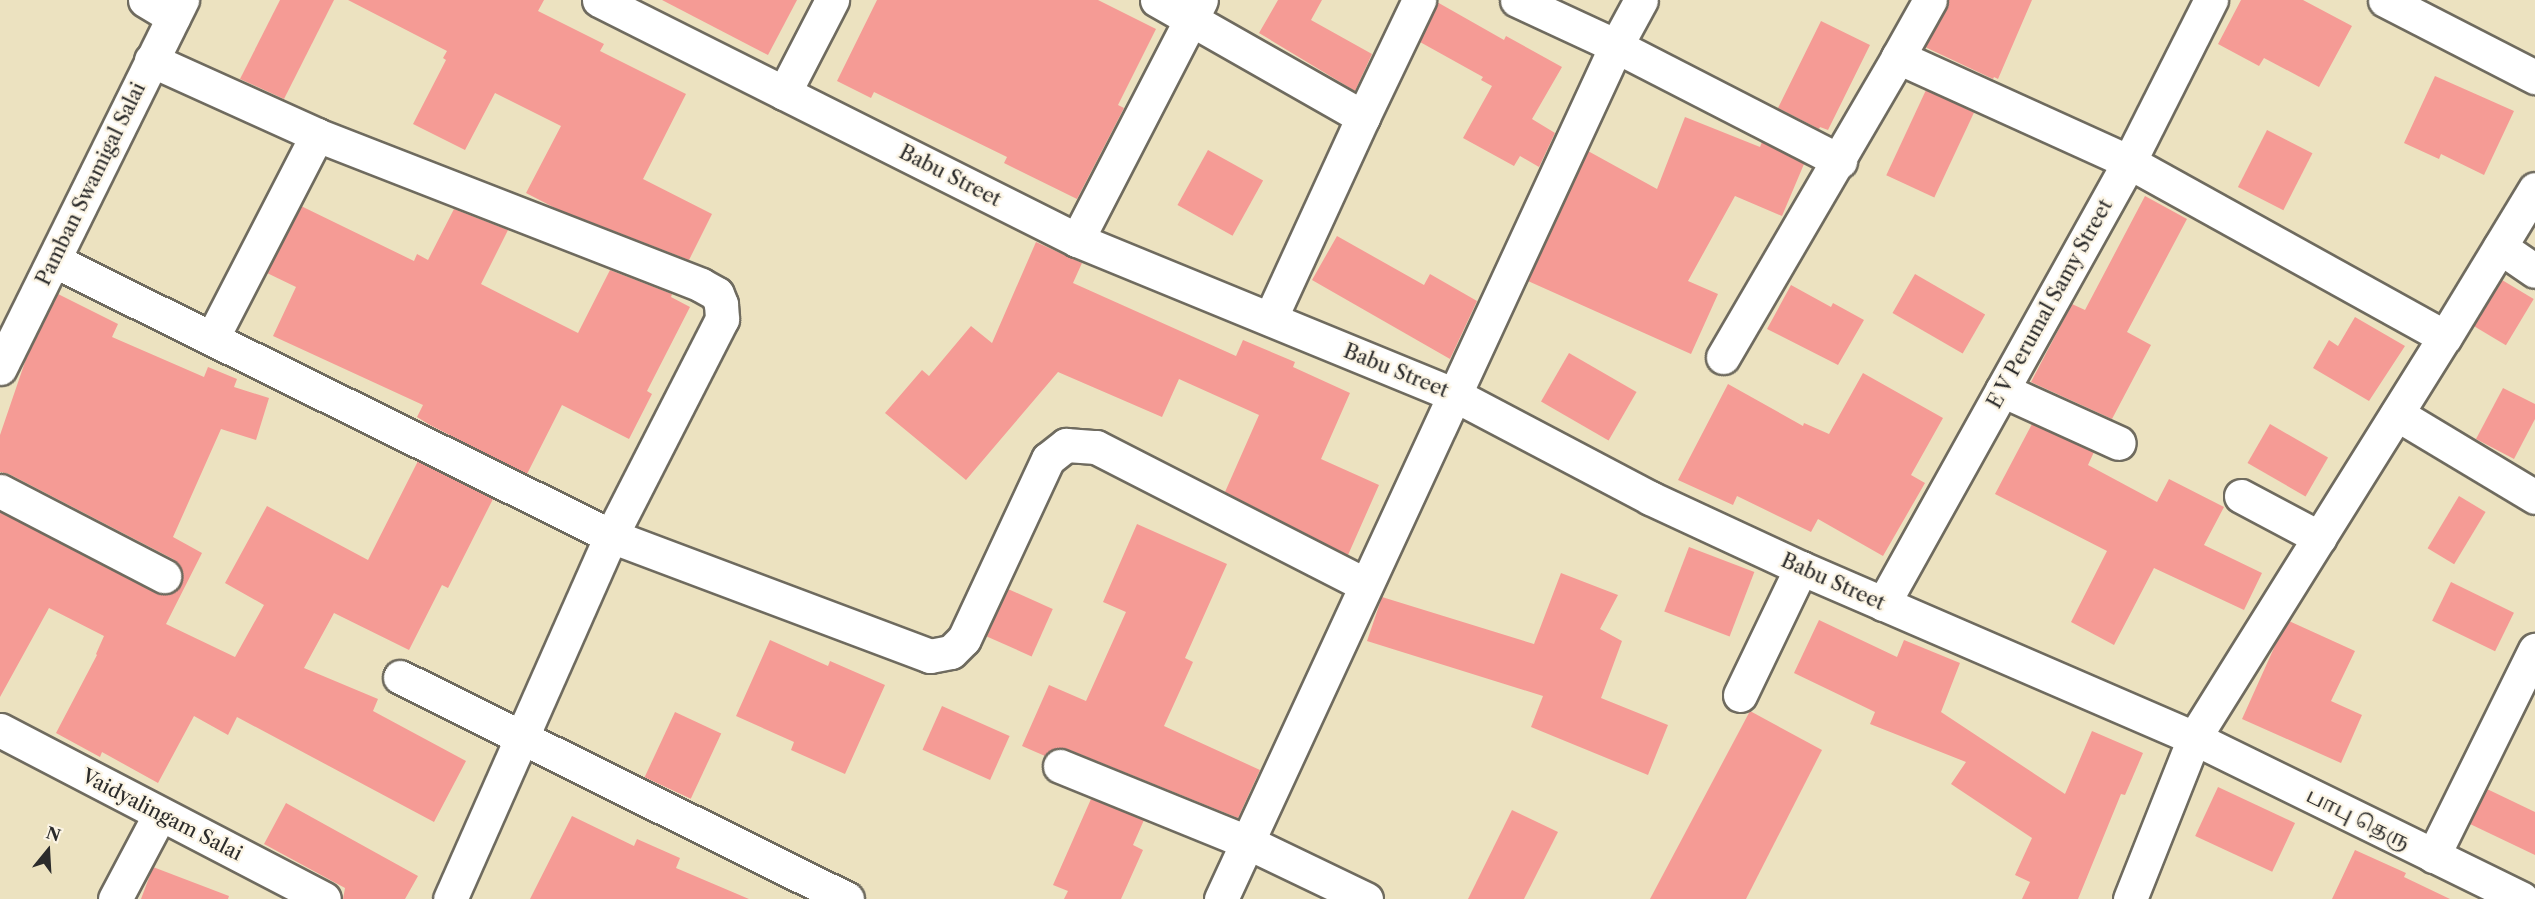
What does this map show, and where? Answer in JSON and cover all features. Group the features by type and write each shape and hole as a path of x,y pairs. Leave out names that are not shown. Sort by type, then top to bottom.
{"street":[{"path":"145,0 177,8"},
{"name":"Babu Street","path":"599,0 1077,240 1455,395 1650,498 1801,568 2194,738"},
{"path":"784,93 832,0"},
{"path":"1157,0 1196,9 1363,117"},
{"path":"1270,319 1419,0"},
{"path":"1517,0 1617,46 1840,161"},
{"path":"1221,899 1617,46 1641,0"},
{"path":"1723,357 1840,161 1930,0"},
{"name":"E V Perumal Samy Street","path":"1883,604 2129,162 2211,0"},
{"path":"2385,0 2535,77"},
{"name":"Pamban Swamigal Salai","path":"0,368 55,261 177,8"},
{"path":"1077,240 1196,9"},
{"path":"1898,57 2129,162 2445,338"},
{"path":"151,60 317,135 701,285 717,294 721,304 722,319 610,536 450,899"},
{"path":"212,338 317,135"},
{"path":"2130,899 2194,738 2445,338 2535,189"},
{"path":"2500,247 2535,271"},
{"path":"55,261 610,536 930,656 951,652 964,639 1048,459 1066,445 1079,444 1096,447 1366,585"},
{"path":"2002,390 2119,443"},
{"path":"2397,414 2535,497"},
{"path":"0,491 164,576"},
{"path":"2241,496 2320,538"},
{"path":"1740,695 1801,568"},
{"path":"2433,856 2535,650"},
{"path":"400,677 847,899"},
{"name":"Vaidyalingam Salai","path":"0,730 324,899"},
{"name":"பாபு தெரு","path":"2194,738 2522,899"},
{"path":"1060,766 1247,842 1366,899"},
{"path":"115,899 160,814"}],"building":[{"path":"280,0 334,0 284,99 240,79"},
{"path":"348,0 544,0 538,11 604,44 600,51 686,94 643,179 712,214 689,260 557,209 526,193 561,126 495,93 465,150 413,124 446,60 443,58 447,51"},
{"path":"662,0 797,0 768,55"},
{"path":"877,0 1098,0 1156,29 1118,105 1124,108 1077,199 1004,163 1007,157 874,92 871,98 837,81"},
{"path":"1278,0 1322,0 1311,20 1372,54 1355,91 1259,33"},
{"path":"1949,0 2032,0 1998,79 1994,77 1993,79 1925,47"},
{"path":"2241,0 2303,0 2352,26 2319,87 2264,58 2259,66 2218,44"},
{"path":"1437,2 1504,40 1506,36 1562,67 1532,119 1555,133 1539,167 1520,156 1514,166 1463,138 1492,86 1481,80 1483,77 1420,42"},
{"path":"1821,21 1870,45 1828,130 1820,127 1819,129 1778,108"},
{"path":"2435,76 2514,111 2484,175 2441,154 2439,159 2404,143"},
{"path":"1926,90 1974,112 1934,198 1886,175"},
{"path":"1685,117 1760,147 1762,142 1804,164 1782,216 1735,196 1688,281 1718,294 1691,354 1528,281 1588,151 1657,189"},
{"path":"2267,130 2312,153 2283,210 2238,187"},
{"path":"1208,150 1263,181 1233,236 1177,205"},
{"path":"2145,196 2187,219 2127,332 2151,345 2112,419 2031,382 2072,304 2085,310"},
{"path":"301,206 414,261 417,254 428,260 454,209 508,230 481,284 578,333 610,270 672,294 671,297 690,307 647,391 652,394 629,439 562,405 527,474 417,417 423,405 273,336 296,287 267,273"},
{"path":"1337,236 1424,285 1430,274 1477,301 1450,359 1312,280"},
{"path":"1036,242 1082,263 1073,283 1236,356 1243,340 1295,362 1293,367 1350,393 1321,459 1379,485 1348,555 1225,492 1259,415 1179,379 1162,417 1058,372 966,480 885,413 922,370 929,376 971,326 992,343"},
{"path":"1915,274 1985,314 1963,353 1892,313"},
{"path":"2502,280 2534,299 2506,345 2474,326"},
{"path":"1791,285 1831,307 1833,303 1864,320 1838,365 1767,329"},
{"path":"58,294 118,324 112,337 204,377 208,367 237,379 234,387 269,398 256,440 221,429 173,537 202,553 166,624 235,657 264,605 225,583 267,506 368,560 418,461 493,499 448,588 442,585 409,650 334,613 304,668 378,699 373,711 466,761 434,822 237,717 228,735 194,716 158,783 102,752 100,757 56,733 97,655 104,636 49,608 0,697 0,512 156,593 165,595 175,591 183,576 180,566 173,559 9,474 0,472 0,435 27,356"},
{"path":"2355,317 2405,346 2369,401 2313,368 2329,340 2338,346"},
{"path":"1569,353 1637,392 1609,440 1541,401"},
{"path":"1863,373 1943,418 1911,475 1925,483 1883,556 1818,519 1811,532 1737,496 1733,505 1678,480 1728,384 1803,426 1804,423 1829,434"},
{"path":"2503,388 2535,404 2535,419 2514,459 2476,439"},
{"path":"2032,424 2094,452 2088,465 2157,502 2169,479 2224,507 2204,545 2262,573 2244,610 2154,568 2114,645 2071,622 2107,551 1995,494"},
{"path":"2270,424 2328,458 2306,496 2248,463"},
{"path":"2459,496 2486,512 2454,564 2428,548"},
{"path":"1137,524 1227,564 1185,658 1193,662 1164,726 1260,770 1238,818 1067,749 1057,748 1045,756 1022,746 1049,685 1086,701 1126,612 1103,602"},
{"path":"1689,547 1754,572 1730,637 1664,611"},
{"path":"1561,573 1618,595 1600,629 1622,641 1601,698 1668,725 1648,775 1531,727 1543,696 1367,641 1382,597 1534,644"},
{"path":"2451,582 2514,613 2495,651 2432,621"},
{"path":"1008,589 1053,609 1032,656 987,637"},
{"path":"1819,620 1897,657 1904,640 1960,663 1941,712 2065,794 2092,731 2143,753 2125,795 2121,794 2078,899 2022,899 2030,882 2015,875 2032,838 1951,784 1966,762 1870,724 1875,712 1794,673"},
{"path":"2289,621 2355,651 2331,701 2362,715 2341,763 2242,719 2278,639"},
{"path":"770,640 828,666 830,661 885,685 845,774 791,750 794,742 736,716"},
{"path":"942,706 1010,736 990,780 922,750"},
{"path":"1750,711 1822,750 1746,899 1650,899"},
{"path":"675,712 721,734 691,799 645,777"},
{"path":"2218,787 2295,823 2272,872 2195,836"},
{"path":"2487,789 2535,812 2535,855 2470,824"},
{"path":"1091,799 1144,820 1133,845 1143,850 1121,899 1064,899 1068,891 1053,885"},
{"path":"286,803 418,876 405,899 343,899 345,888 264,844"},
{"path":"1512,810 1558,832 1524,899 1468,899"},
{"path":"572,816 634,846 637,839 680,858 676,868 749,899 530,899"},
{"path":"2355,850 2406,873 2404,877 2450,899 2332,899"},
{"path":"153,867 229,896 228,899 141,899"}]}
